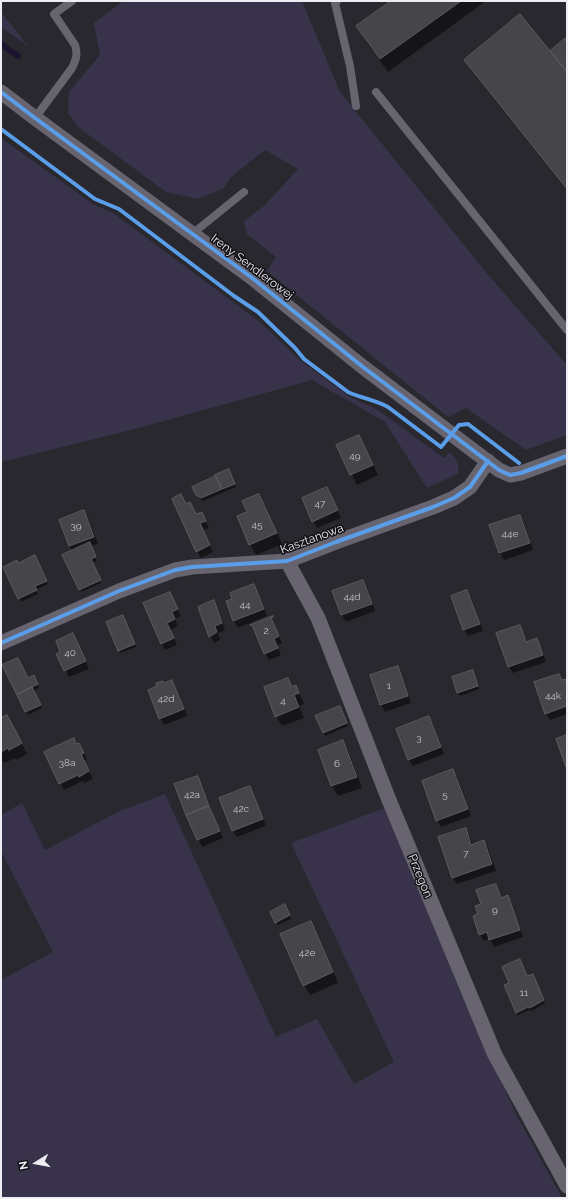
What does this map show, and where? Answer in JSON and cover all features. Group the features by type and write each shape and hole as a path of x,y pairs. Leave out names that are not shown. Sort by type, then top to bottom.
{"street":[{"name":"Ireny Sendlerowej","path":"1,92 34,118 251,277 363,367 488,461"},
{"path":"488,461 499,470 510,475 521,473 567,456"},
{"name":"Kasztanowa","path":"1,643 119,591 175,570 192,567 287,561 433,507 454,498 470,487 488,461"},
{"name":"Przegon","path":"287,561 318,618 392,807 495,1055 567,1186"}],"lane":[{"path":"34,118 75,62 77,51 75,45 54,14 72,1"},
{"path":"337,1 336,3 350,66 356,106"},
{"path":"376,92 567,330"},
{"path":"192,234 244,192"}],"shaded area":[{"path":"123,1 302,1 340,92 490,277 567,365 567,435 526,450 466,408 448,417 267,271 276,257 247,234 244,221 264,206 298,169 265,150 231,177 224,188 198,199 166,192 78,127 68,113 69,92 100,55 94,23"},
{"path":"1,12 29,47 1,27"},
{"path":"1,138 93,204 113,213 260,322 301,361 350,397 378,410 444,458 450,452 457,461 459,473 427,488 385,422 312,380 135,429 1,462"},
{"path":"165,794 276,1037 317,1019 354,1084 394,1062 291,843 387,807 459,989 516,1114 562,1198 1,1198 1,980 53,952 1,851 1,815 22,803 45,850 120,811"}],"building":[{"path":"391,1 461,1 380,59 356,26"},
{"path":"520,14 567,72 567,189 464,60"},
{"path":"567,37 567,72 550,51"},
{"path":"359,435 373,465 350,475 336,445"},
{"path":"229,469 235,484 222,489 215,475"},
{"path":"216,476 222,489 201,498 196,495 192,487"},
{"path":"327,487 338,510 312,522 302,498"},
{"path":"181,494 186,504 190,502 196,514 202,512 206,521 200,523 210,545 196,552 172,499"},
{"path":"259,494 277,533 249,545 237,516 247,512 242,501"},
{"path":"84,510 94,537 69,546 59,520"},
{"path":"520,515 530,543 499,553 489,525"},
{"path":"90,542 96,557 91,559 101,580 79,590 62,555"},
{"path":"35,555 47,581 35,586 37,590 18,599 3,567 17,560 18,563"},
{"path":"363,580 372,604 341,615 332,591"},
{"path":"254,584 264,609 233,621 226,601 232,599 230,593"},
{"path":"467,590 480,624 463,630 451,596"},
{"path":"170,592 178,609 172,612 175,619 167,623 174,638 161,644 143,603"},
{"path":"214,600 222,623 215,626 217,632 209,637 198,607"},
{"path":"123,615 135,644 118,651 106,622"},
{"path":"273,616 271,618 279,636 274,639 278,648 264,654 252,625 250,625"},
{"path":"520,625 526,642 537,638 543,655 508,667 496,633"},
{"path":"73,633 86,661 64,671 56,654 60,652 56,641"},
{"path":"18,658 28,678 34,675 38,684 17,695 2,665"},
{"path":"398,666 408,696 380,705 370,675"},
{"path":"473,670 478,686 457,693 452,677"},
{"path":"559,674 562,680 565,679 567,685 567,706 545,714 534,682"},
{"path":"288,678 292,687 296,685 299,693 294,695 299,707 275,717 264,687"},
{"path":"172,680 184,709 159,719 148,690 157,686 156,683 163,681 164,683"},
{"path":"32,687 41,705 25,712 17,695"},
{"path":"340,706 347,723 323,733 315,716"},
{"path":"7,715 22,743 9,750 8,748 1,752 1,718"},
{"path":"429,716 441,747 408,760 396,729"},
{"path":"567,735 567,767 566,767 556,739"},
{"path":"74,738 76,744 79,743 84,753 81,754 89,771 79,777 78,775 59,784 44,752"},
{"path":"343,740 357,777 331,786 318,750"},
{"path":"453,769 468,809 436,821 422,781"},
{"path":"198,776 209,806 186,815 174,784"},
{"path":"250,786 263,819 232,831 219,798"},
{"path":"209,806 220,831 197,840 186,815"},
{"path":"466,828 471,845 484,840 492,864 452,878 438,837"},
{"path":"496,884 501,898 508,895 520,930 489,940 487,932 479,935 473,916 478,914 475,906 481,904 476,890"},
{"path":"285,904 290,915 275,923 270,912"},
{"path":"311,921 333,972 303,986 280,934"},
{"path":"520,959 527,976 533,974 544,1000 530,1008 528,1007 516,1013 504,985 509,983 502,967"}],"waterway":[{"path":"1,44 18,56"}],"cycle path":[{"path":"1,92 251,277 363,367 499,470 510,475 521,473 567,456"},
{"path":"1,129 95,199 119,209 234,296 258,312 295,348 304,359 348,392 388,407 441,447 459,425 468,424 519,463"},
{"path":"1,643 119,591 175,570 192,567 287,561 433,507 454,498 470,487 488,461"}]}
